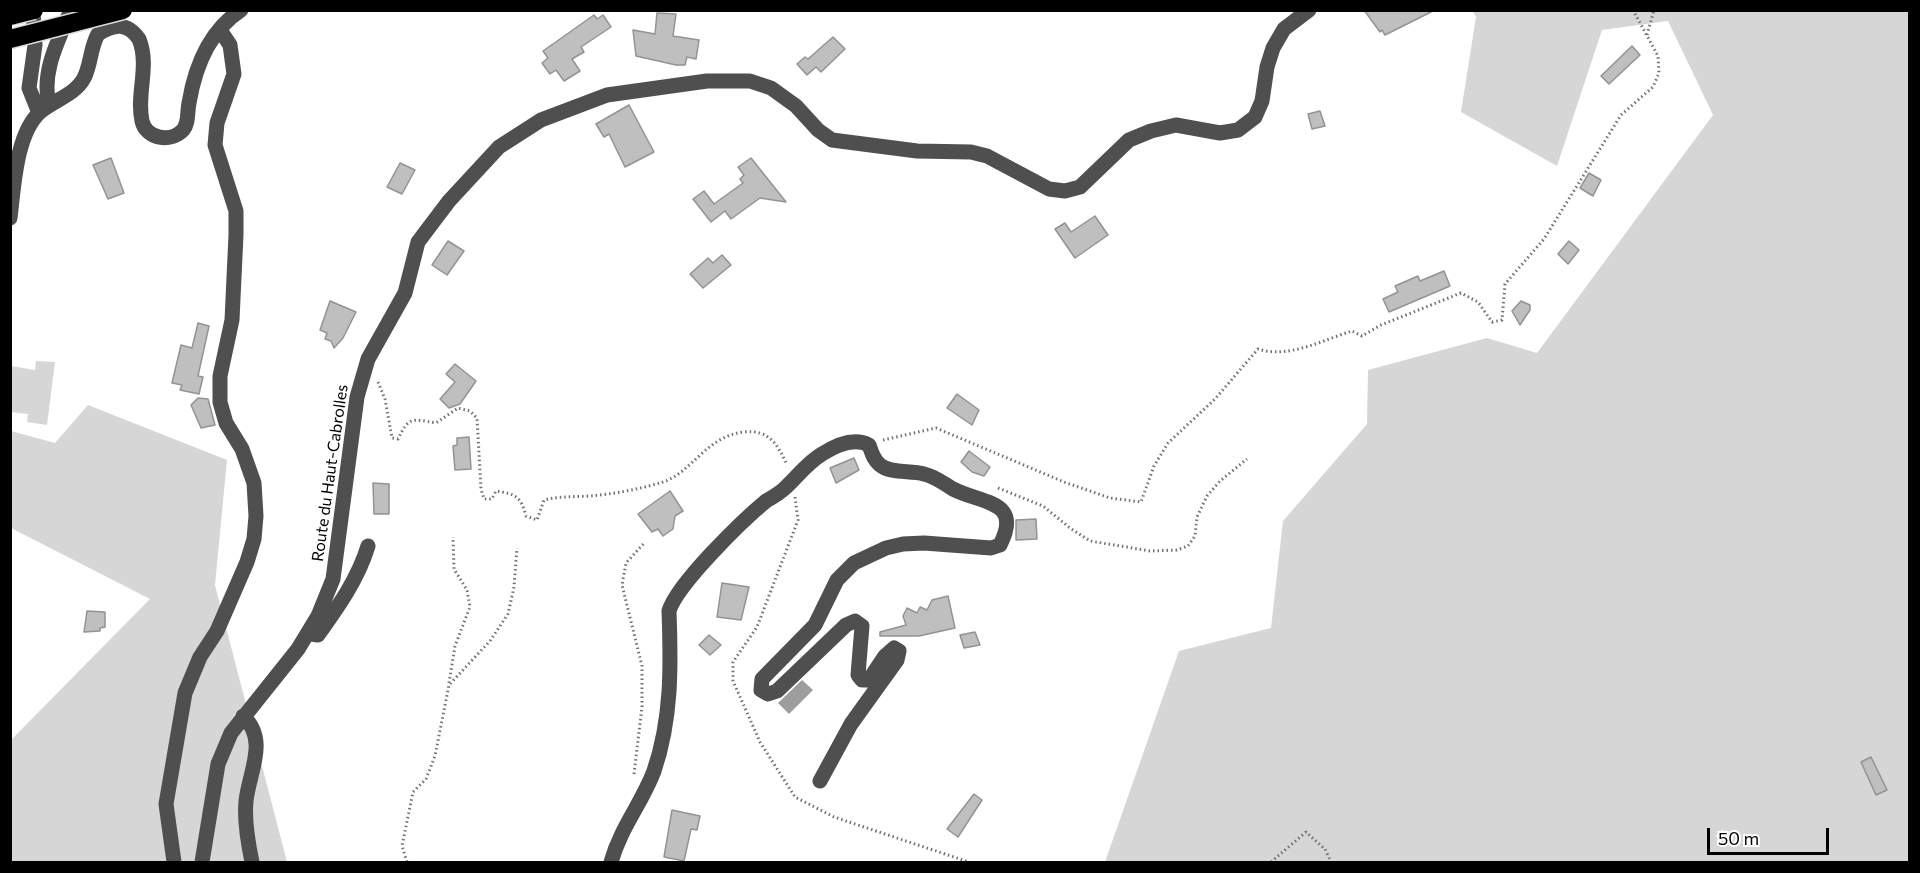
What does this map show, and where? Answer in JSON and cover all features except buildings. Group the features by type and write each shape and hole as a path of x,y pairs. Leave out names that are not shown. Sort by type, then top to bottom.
{"highway":[{"path":"10,16 34,10"},
{"path":"10,39 123,10"}],"street":[{"path":"34,10 35,45 29,88 44,109"},
{"path":"44,109 50,61 71,10"},
{"path":"10,218 16,171 28,126 44,109 77,87 84,78 98,34 116,25 124,26 135,32 142,47 144,74 141,107 146,129 159,137 175,136 186,124 197,68 207,46 220,30 242,10"},
{"name":"Route du Haut-Cabrolles","path":"202,862 218,764 231,733 278,677 308,633 333,579 363,375 377,340 405,293 418,242 448,201 499,147 541,120 607,95 707,81 750,81 771,88 788,100 818,130 832,140 917,151 971,152 987,156 1049,189 1065,190 1080,187 1129,140 1152,131 1176,125 1220,133 1238,130 1255,117 1262,102 1267,68 1273,48 1284,29 1309,10"},
{"path":"174,862 166,804 185,693 200,657 217,631 247,562 254,539 256,516 254,483 242,448 226,423 220,402 220,376 232,320 236,211 215,145 217,123 234,74 230,45 220,30"},
{"path":"610,862 617,838 653,773 662,743 670,707 669,611 673,598 689,578 765,502 788,485 808,463 824,452 850,441 869,445 873,458 881,466 922,473 941,479 952,488 996,506 1006,515 1009,524 1000,545 991,548 924,543 903,544 885,548 854,563 837,580 814,625 762,679 762,690 768,694 777,691 846,625 855,621 862,626 858,675 862,680 869,680 885,656 894,648 899,651 897,660 851,724 820,781"},
{"path":"308,633 318,635 343,601 363,563 368,546"},
{"path":"243,716 250,723 256,736 256,756 246,802 252,862"}],"path":[{"path":"869,445 916,430 936,428 1064,482 1110,498 1141,502 1154,466 1168,443 1215,399 1258,349 1272,354 1293,350 1352,331 1362,336 1381,325 1461,293 1478,302 1492,322 1502,320 1505,284 1544,239 1621,115 1653,87 1659,74 1658,56 1633,10"},
{"path":"1647,35 1654,10"},
{"path":"378,380 385,399 392,438 398,439 405,424 412,420 436,423 458,408 470,411 477,418 481,489 484,500 492,499 496,491 515,494 522,501 526,516 537,520 544,500 564,495 588,496 665,481 718,440 735,433 756,431 765,434 780,450 798,520 757,627 733,662 734,681 760,742 795,797 834,817 969,862"},
{"path":"991,487 1012,492 1043,506 1090,541 1129,548 1177,550 1188,546 1195,536 1197,517 1207,496 1220,481 1247,459"},
{"path":"407,862 402,846 413,792 426,779 435,756 455,646 470,608 467,590 454,569 453,537"},
{"path":"634,775 642,707 642,666 622,585 626,563 645,542"},
{"path":"449,685 490,641 508,614 514,587 517,548"},
{"path":"1271,862 1306,832 1325,849 1331,862"}],"shaded area":[{"path":"1473,11 1909,11 1909,862 1105,862 1179,651 1271,628 1283,521 1367,424 1368,370 1487,338 1537,353 1713,115 1668,21 1602,30 1557,166 1461,112 1476,17"},
{"path":"36,361 55,362 47,425 27,422 28,414 11,412 11,366 35,370"},
{"path":"88,405 227,460 215,585 287,862 11,862 10,741 150,599 11,528 11,431 55,443"},
{"path":"802,680 813,690 789,714 778,703"}]}
